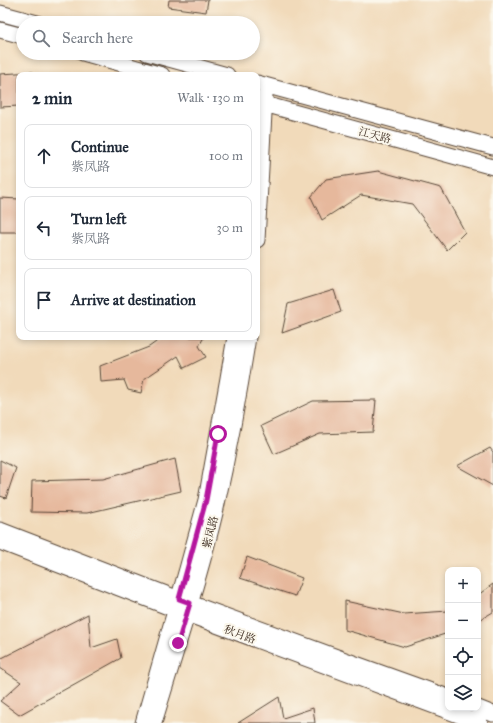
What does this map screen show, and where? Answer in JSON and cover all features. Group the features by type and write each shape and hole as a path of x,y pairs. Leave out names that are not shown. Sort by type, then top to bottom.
{"street":[{"path":"0,13 16,17"},
{"path":"0,30 16,34"},
{"path":"108,60 151,72"},
{"path":"172,60 216,72"},
{"path":"260,137 261,84"},
{"name":"江天路","path":"261,84 493,147"},
{"name":"江天路","path":"261,103 493,167"},
{"name":"紫凤路","path":"154,723 183,606 206,500 234,340"},
{"name":"紫凤路","path":"143,723 183,606 199,572 215,512 241,382 248,340"},
{"name":"秋月路","path":"0,530 183,606 480,723"},
{"name":"秋月路","path":"0,542 445,696"},
{"path":"481,709 493,714"}],"building":[{"path":"169,0 208,0 206,12 168,7"},
{"path":"16,73 16,106 0,107 0,74"},
{"path":"378,171 441,188 465,232 447,250 412,204 361,195 322,220 311,197 326,179"},
{"path":"0,198 16,199 16,232 0,232"},
{"path":"334,290 341,312 282,333 288,304"},
{"path":"159,340 202,340 199,346 206,357 184,368 178,356 144,379 141,393 128,390 124,380 101,382 100,366 149,347"},
{"path":"376,400 373,432 320,434 274,454 261,426 313,401"},
{"path":"490,448 493,452 493,486 457,466"},
{"path":"175,459 181,491 87,513 31,512 32,481 103,479"},
{"path":"0,460 16,468 6,498 0,496"},
{"path":"247,557 302,578 295,596 240,578"},
{"path":"493,584 493,612 481,619 481,603 481,593"},
{"path":"345,601 404,614 445,611 445,634 405,647 345,630"},
{"path":"88,614 91,648 117,639 121,658 19,715 0,701 21,682 0,668 0,659"},
{"path":"279,697 283,718 313,708 315,723 238,723"}],"route":[{"path":"178,643 190,603 179,599 206,500 218,434"}]}
